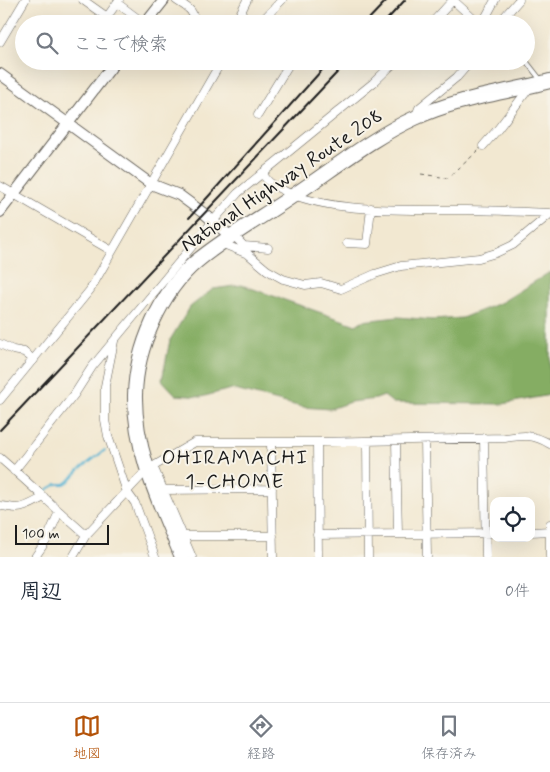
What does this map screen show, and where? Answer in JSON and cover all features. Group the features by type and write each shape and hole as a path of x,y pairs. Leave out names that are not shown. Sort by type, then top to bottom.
{"highway":[{"name":"National Highway Route 208","path":"182,557 137,428 136,409 137,377 142,347 157,314 176,285 196,262 228,238 379,137 415,118 441,108 541,83"}],"street":[{"path":"16,15 25,0"},
{"path":"83,0 104,15"},
{"path":"152,15 164,0"},
{"path":"176,0 192,11 193,15"},
{"path":"240,15 247,0"},
{"path":"268,15 282,0"},
{"path":"439,15 453,0 469,15"},
{"path":"487,15 495,0"},
{"path":"506,15 519,0"},
{"path":"108,15 118,2 134,15"},
{"path":"0,42 15,17"},
{"path":"0,212 109,70"},
{"path":"0,400 90,290 216,70"},
{"path":"258,115 286,70"},
{"path":"14,470 74,395 92,367 238,193 387,70"},
{"path":"415,118 419,108 463,70"},
{"path":"0,74 151,184 179,194 213,221 228,238 267,270 283,279 305,285 321,283 340,289 375,274 401,266 479,258 513,245 550,213"},
{"path":"482,146 541,83"},
{"path":"262,173 271,184 294,195 326,204 405,210 550,213"},
{"path":"0,186 112,251"},
{"path":"347,243 367,244 371,208"},
{"path":"228,238 244,246 268,248"},
{"path":"115,339 105,386 105,420 108,436 127,492 135,503 155,557"},
{"path":"0,344 13,350 24,352 34,360"},
{"path":"73,557 86,535 150,468 195,442 367,442 525,435 535,436 550,443"},
{"path":"484,438 490,533 486,557"},
{"path":"425,440 427,557"},
{"path":"396,441 398,534"},
{"path":"271,442 273,557"},
{"path":"317,442 318,557"},
{"path":"367,442 368,557"},
{"path":"0,458 86,535"},
{"path":"150,468 164,490 192,557"},
{"path":"164,490 272,489"},
{"path":"0,506 22,507 44,497"},
{"path":"36,557 46,541 59,512"},
{"path":"535,531 550,529 550,557"},
{"path":"317,535 490,533"},
{"path":"184,536 273,536"}],"lane":[{"path":"532,70 541,83"}],"path":[{"path":"421,174 448,178 482,146"}],"green space":[{"path":"550,272 550,395 503,404 393,403 384,396 376,399 350,402 330,409 302,407 231,389 201,397 176,395 162,380 170,340 190,307 213,289 242,285 356,325 362,321 398,317 433,320 462,318 502,302"}],"waterway":[{"path":"43,492 57,484 68,482 79,470 105,450"}],"railway":[{"path":"373,15 387,0"},
{"path":"391,15 405,0"},
{"path":"189,218 322,70"},
{"path":"0,430 340,70"}],"district":[{"name":"OHIRAMACHI 1-CHOME","path":"235,470"}]}
